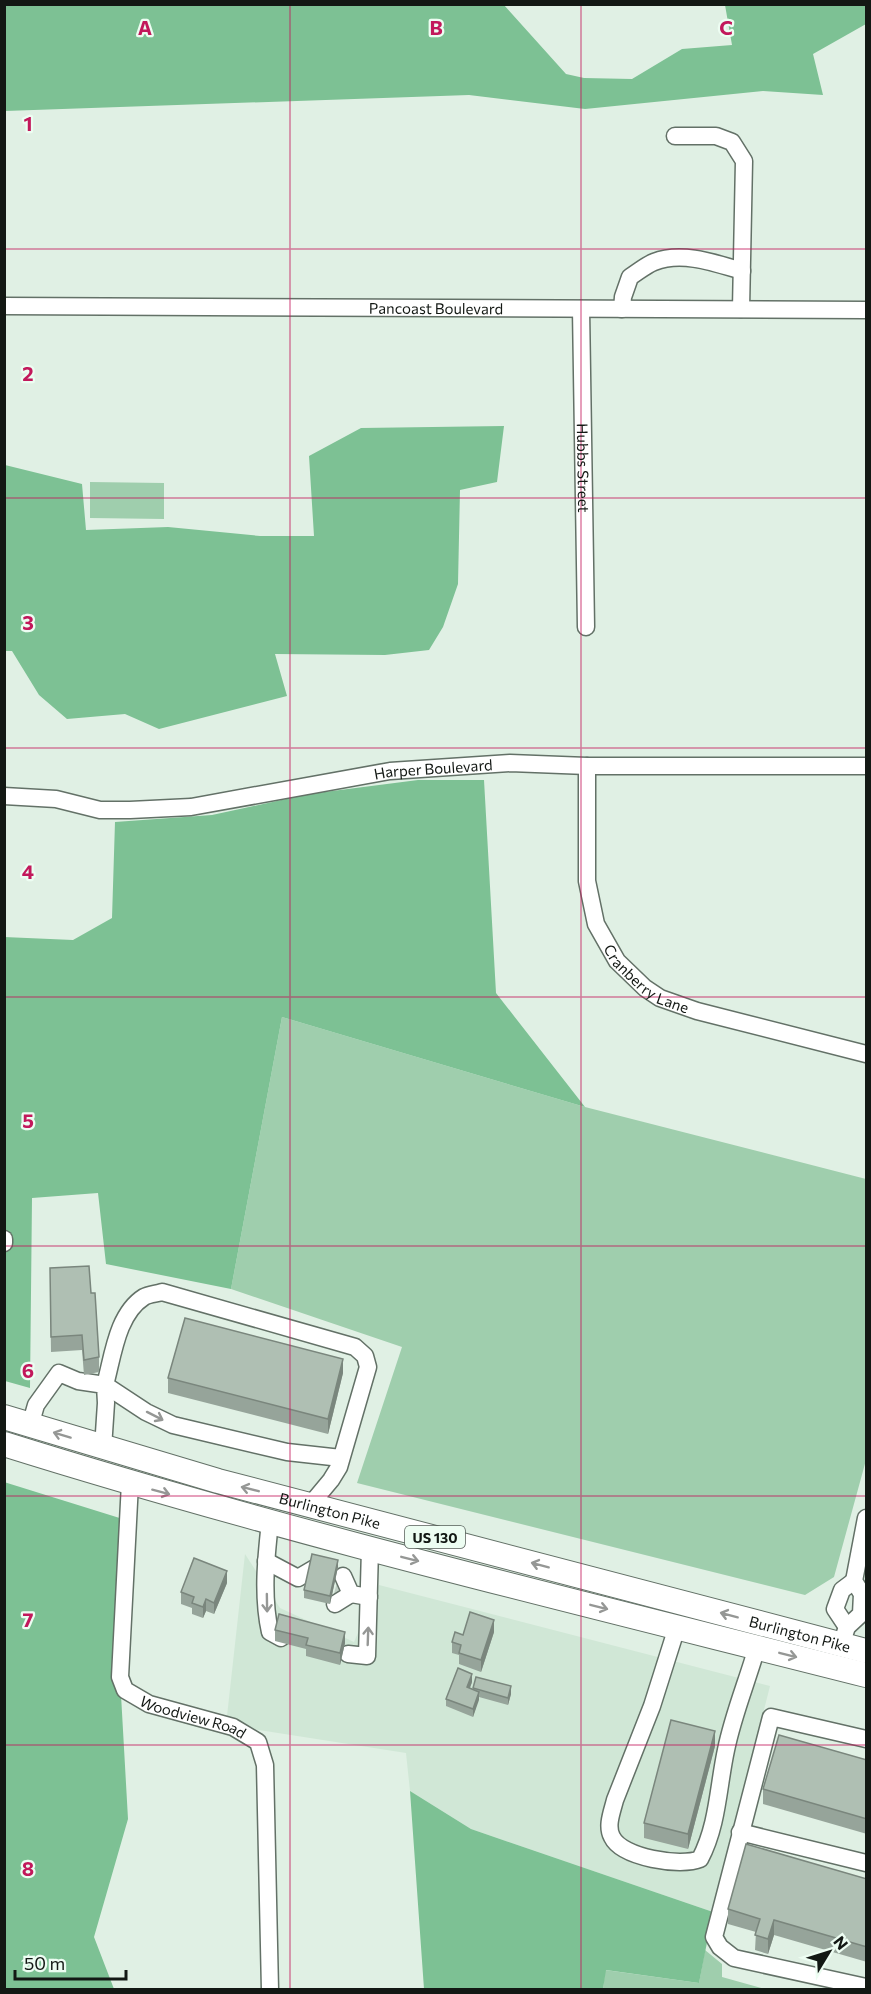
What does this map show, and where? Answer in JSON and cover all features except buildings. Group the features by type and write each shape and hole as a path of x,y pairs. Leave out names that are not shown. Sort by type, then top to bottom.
{"highway":[{"name":"Burlington Pike","path":"4,1417 218,1481 844,1635 867,1651"},
{"name":"Burlington Pike","path":"4,1444 130,1483 370,1549 867,1675"}],"street":[{"path":"675,136 716,136 732,142 744,161 741,309"},
{"path":"622,309 623,297 630,276 655,262 682,257 742,271"},
{"name":"Pancoast Boulevard","path":"4,306 867,310"},
{"name":"Hubbs Street","path":"581,309 586,627"},
{"name":"Harper Boulevard","path":"4,796 56,799 100,810 191,807 390,771 510,764 867,766"},
{"name":"Cranberry Lane","path":"587,766 587,881 596,924 617,961 645,988 660,998 697,1011 867,1054"},
{"path":"103,1448 105,1385 121,1328 133,1306 146,1295 162,1292 355,1347 365,1356 368,1367 341,1458 331,1480 311,1504"},
{"path":"30,1426 36,1405 58,1373 78,1381 105,1385 146,1412 173,1425 287,1452 341,1458"},
{"name":"Woodview Road","path":"130,1483 120,1677 125,1690 149,1704 233,1727 258,1742 265,1765 270,1989"},
{"path":"844,1635 835,1609 842,1590 854,1581 867,1518"},
{"path":"270,1522 266,1561 267,1617 270,1632 281,1638"},
{"path":"348,1654 367,1656 370,1549"},
{"path":"266,1561 308,1581"},
{"path":"342,1591 369,1597"},
{"path":"677,1627 663,1673 609,1821 611,1836 618,1846 673,1863 693,1862 700,1859 711,1833 726,1750 757,1647"},
{"path":"867,1739 771,1717 714,1937 720,1947 734,1958 867,1987"},
{"path":"740,1832 867,1863"}],"shaded area":[{"path":"245,1554 280,1608 354,1642 379,1585 770,1686 713,1912 471,1829 410,1791 406,1753 226,1725"}],"green space":[{"path":"4,5 504,5 566,74 584,78 632,79 682,49 732,45 725,5 866,5 866,24 813,54 823,95 763,91 585,109 469,95 5,111"},
{"path":"504,426 497,482 460,490 458,584 443,627 429,650 385,655 275,654 287,696 159,729 125,714 67,719 39,695 12,651 5,651 5,465 82,484 86,530 168,527 260,536 314,536 309,456 361,428"},
{"path":"90,482 164,483 164,519 90,518"},
{"path":"418,780 484,780 496,993 585,1107 282,1017 231,1289 106,1264 98,1193 32,1198 30,1388 5,1381 4,937 73,940 112,918 115,822 212,815 309,794"},
{"path":"282,1017 585,1107 866,1179 866,1460 834,1577 805,1595 357,1483 402,1347 231,1289"},
{"path":"4,1482 126,1520 120,1677 128,1819 94,1937 114,1989 5,1989"},
{"path":"410,1791 471,1829 713,1912 699,1983 606,1970 603,1989 424,1989"},
{"path":"705,1950 722,1964 722,1977 765,1989 603,1990 605,1970 699,1983"}],"tunnel":[{"path":"312,1583 339,1590"}]}
